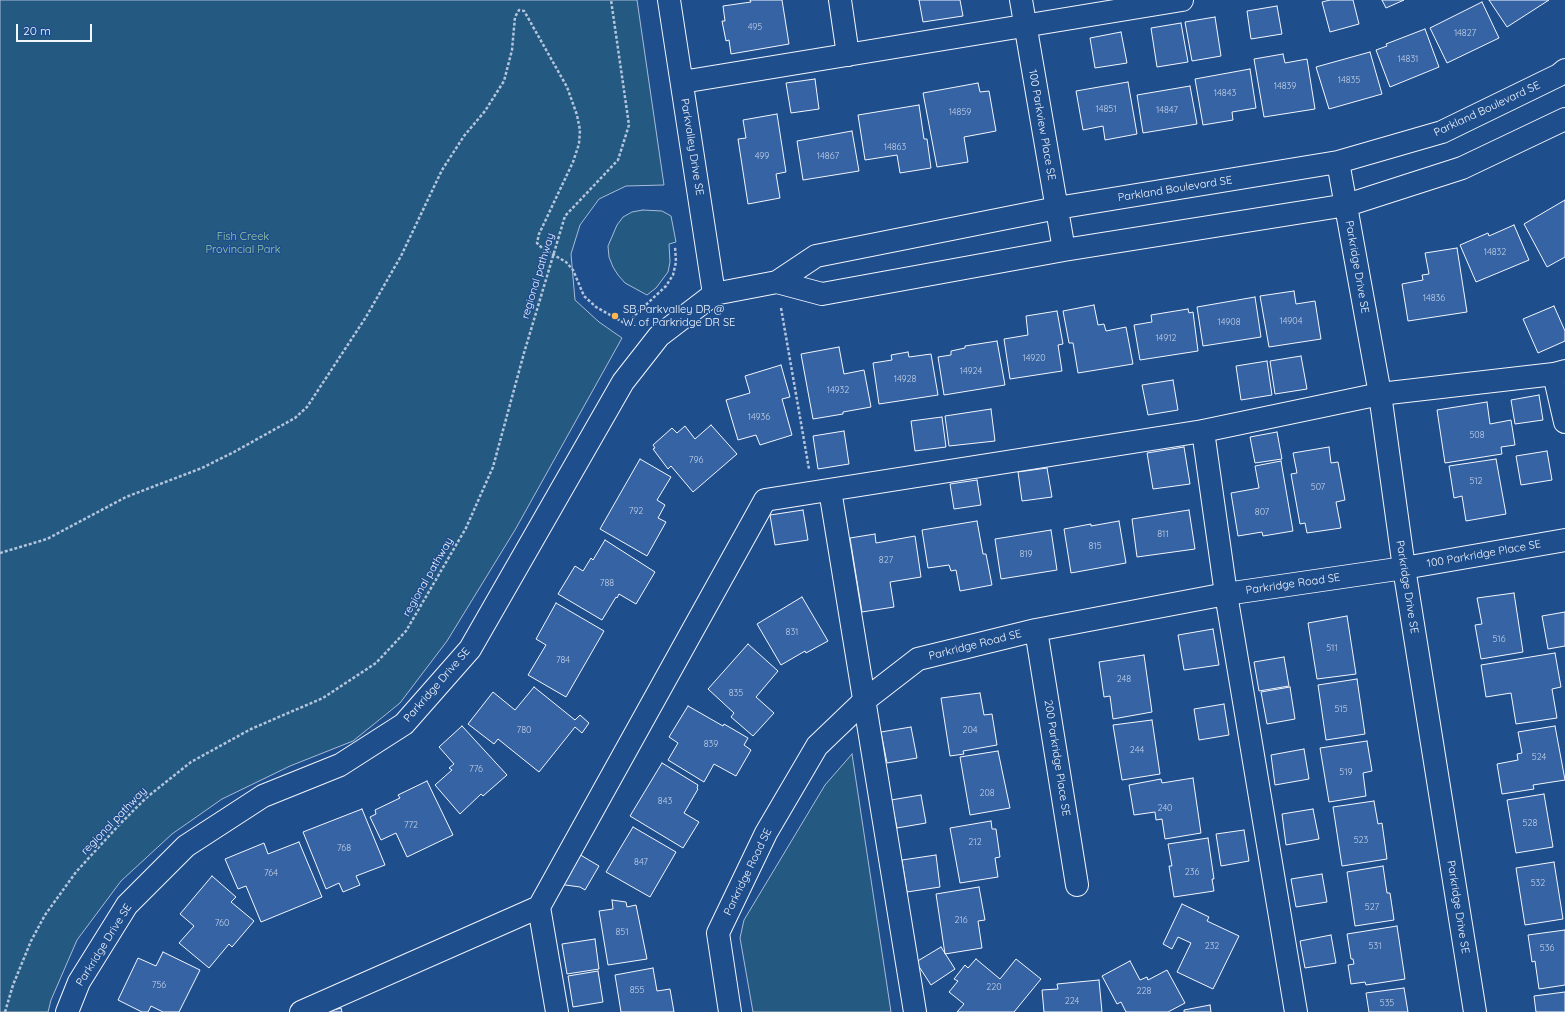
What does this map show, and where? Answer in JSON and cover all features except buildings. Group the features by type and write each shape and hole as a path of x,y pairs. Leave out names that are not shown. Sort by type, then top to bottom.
{"street":[{"name":"Parkvalley Drive SE","path":"669,0 714,294"},
{"path":"840,0 848,55"},
{"name":"100 Parkview Place SE","path":"1021,0 1064,250"},
{"path":"682,82 1182,0"},
{"name":"Parkland Boulevard SE","path":"714,294 777,282 816,256 1057,208 1338,162 1442,132 1559,75 1565,70"},
{"name":"Parkland Boulevard SE","path":"777,282 822,294 1064,250 1347,205 1462,168 1565,119"},
{"name":"Parkridge Drive SE","path":"1338,162 1380,394 1404,568 1475,1012"},
{"name":"Parkridge Drive SE","path":"67,1012 79,982 127,905 186,846 263,796 340,765 404,724 470,649 623,382 659,336 714,294"},
{"path":"301,1012 539,907 765,500 1203,431 1380,394 1559,372 1565,422"},
{"path":"1203,431 1226,594 1296,1012"},
{"path":"821,491 865,700 915,1012"},
{"name":"100 Parkridge Place SE","path":"1404,568 1565,540"},
{"name":"Parkridge Road SE","path":"730,1012 718,933 766,833 817,746 865,700 918,659 1036,630 1226,594 1404,568"},
{"name":"200 Parkridge Place SE","path":"1036,630 1077,885"},
{"path":"539,907 557,1012"}],"path":[{"name":"regional pathway","path":"5,1012 13,985 31,941 45,915 76,872 146,798 191,762 251,729 323,698 376,663 406,631 466,528 493,468 524,353 565,216 618,160 628,125 611,0"},
{"path":"0,553 47,539 126,497 202,468 295,418 307,407 366,317 401,256 442,170 464,136 485,111 504,81 512,50 515,17 518,10 524,11 567,88 577,115 580,130 579,144 573,162 539,234 537,243 542,248 566,262 572,270 584,296 596,307 628,325 635,314 666,286 673,275 676,262 675,246"},
{"path":"777,282 821,491"}],"green space":[{"name":"Fish Creek Provincial Park","path":"0,0 637,0 664,185 626,186 599,199 580,225 571,254 575,300 599,322 622,338 515,530 447,641 400,703 353,741 290,766 222,799 172,834 121,881 77,940 51,1000 48,1012 0,1012"},
{"path":"643,210 662,211 671,216 676,242 669,244 670,262 668,272 656,288 647,295 625,283 618,275 609,257 608,246 617,225 623,217 632,212"},
{"path":"852,754 891,1012 753,1012 740,938 744,920 825,785"}],"place":[{"name":"SB Parkvalley DR @ W. of Parkridge DR SE","path":"615,316"}]}
